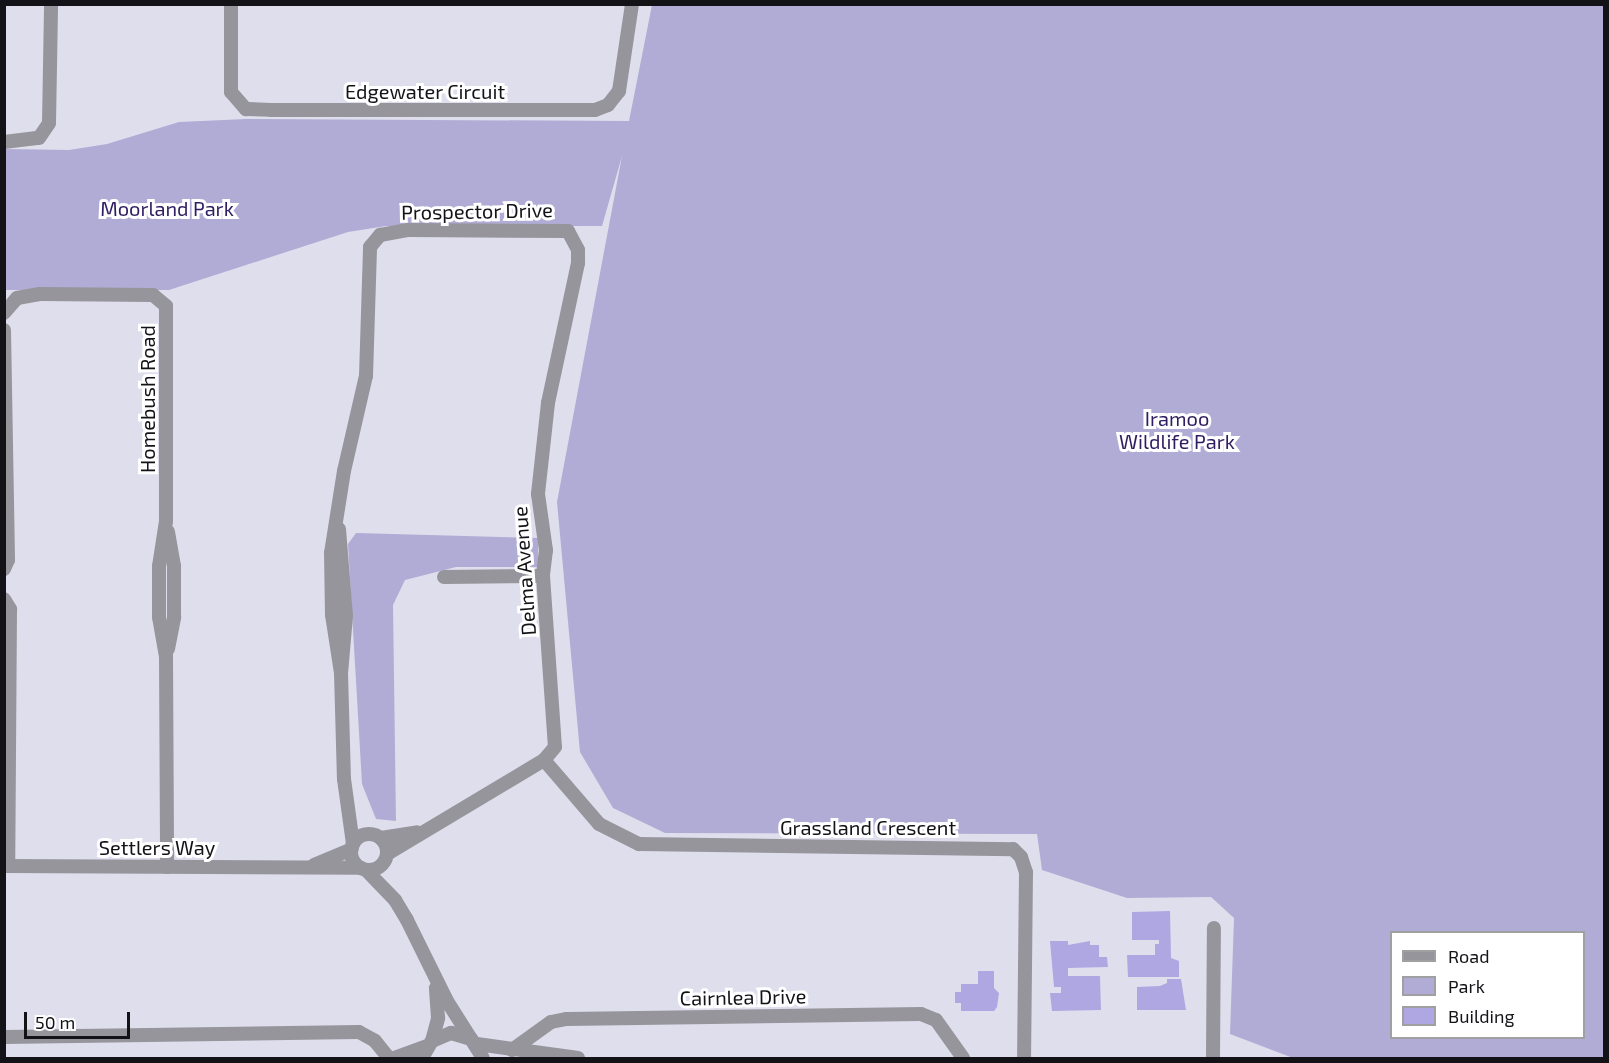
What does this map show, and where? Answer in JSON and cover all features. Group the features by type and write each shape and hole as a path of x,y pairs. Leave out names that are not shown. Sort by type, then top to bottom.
{"street":[{"path":"4,142 39,138 49,123 51,4"},
{"name":"Edgewater Circuit","path":"231,4 231,92 238,103 255,110 587,110 608,105 619,92 632,4"},
{"name":"Prospector Drive","path":"352,847 346,800 341,673 346,616 344,554 338,521 344,471 366,376 369,265 374,241 380,235 409,230 562,229 575,240"},
{"name":"Delma Avenue","path":"544,759 557,741 543,576 546,550 538,494 541,449 578,263 575,240"},
{"name":"Homebush Road","path":"4,313 17,298 40,294 153,295 166,306 166,521 174,566 174,617 166,656 167,867"},
{"path":"4,330 8,560 4,569"},
{"path":"444,577 543,576"},
{"path":"4,599 10,609 6,866"},
{"path":"364,869 377,869 386,858 425,830 544,759"},
{"name":"Grassland Crescent","path":"544,759 599,825 639,844 1013,849 1021,857 1026,872 1024,1059"},
{"path":"346,800 377,837 386,858 395,900"},
{"path":"425,830 377,837 361,836 352,847 353,860 395,900 483,1059"},
{"name":"Settlers Way","path":"310,867 352,847"},
{"name":"Settlers Way","path":"6,866 364,869"},
{"path":"1201,1059 1212,1053 1215,1026 1214,928"},
{"path":"427,1048 438,1018 435,974"},
{"name":"Cairnlea Drive","path":"512,1050 551,1022 567,1019 921,1014 936,1020 963,1059"},
{"path":"4,1037 360,1032 375,1041 389,1059"},
{"path":"394,1059 427,1048 451,1033 474,1042 512,1050 578,1059"}],"green space":[{"name":"Iramoo Wildlife Park","path":"652,5 1604,5 1604,1058 1293,1058 1230,1034 1234,918 1211,897 1127,898 1042,870 1037,834 665,833 613,808 580,752 557,502 622,156 602,226 386,226 348,232 169,290 5,290 5,149 69,150 107,144 179,122 246,119 629,121"},
{"path":"356,533 538,538 538,567 456,567 405,580 393,605 396,821 376,819 362,784 348,544"}],"building":[{"path":"1170,911 1171,958 1179,961 1179,977 1128,977 1127,955 1155,955 1155,944 1159,944 1159,940 1132,940 1132,912"},
{"path":"1050,941 1068,941 1068,945 1090,941 1090,945 1099,945 1099,957 1107,957 1108,967 1068,968 1068,976 1100,976 1101,1010 1052,1011 1050,993 1061,993 1061,987 1054,987"},
{"path":"978,971 994,971 994,988 999,993 997,1007 994,1011 961,1011 961,1003 955,1003 955,992 961,992 961,984 978,984"},
{"path":"1167,979 1181,979 1186,1010 1137,1010 1137,987 1160,986 1167,983"}],"park label":[{"name":"Moorland Park","path":"167,208"}]}
